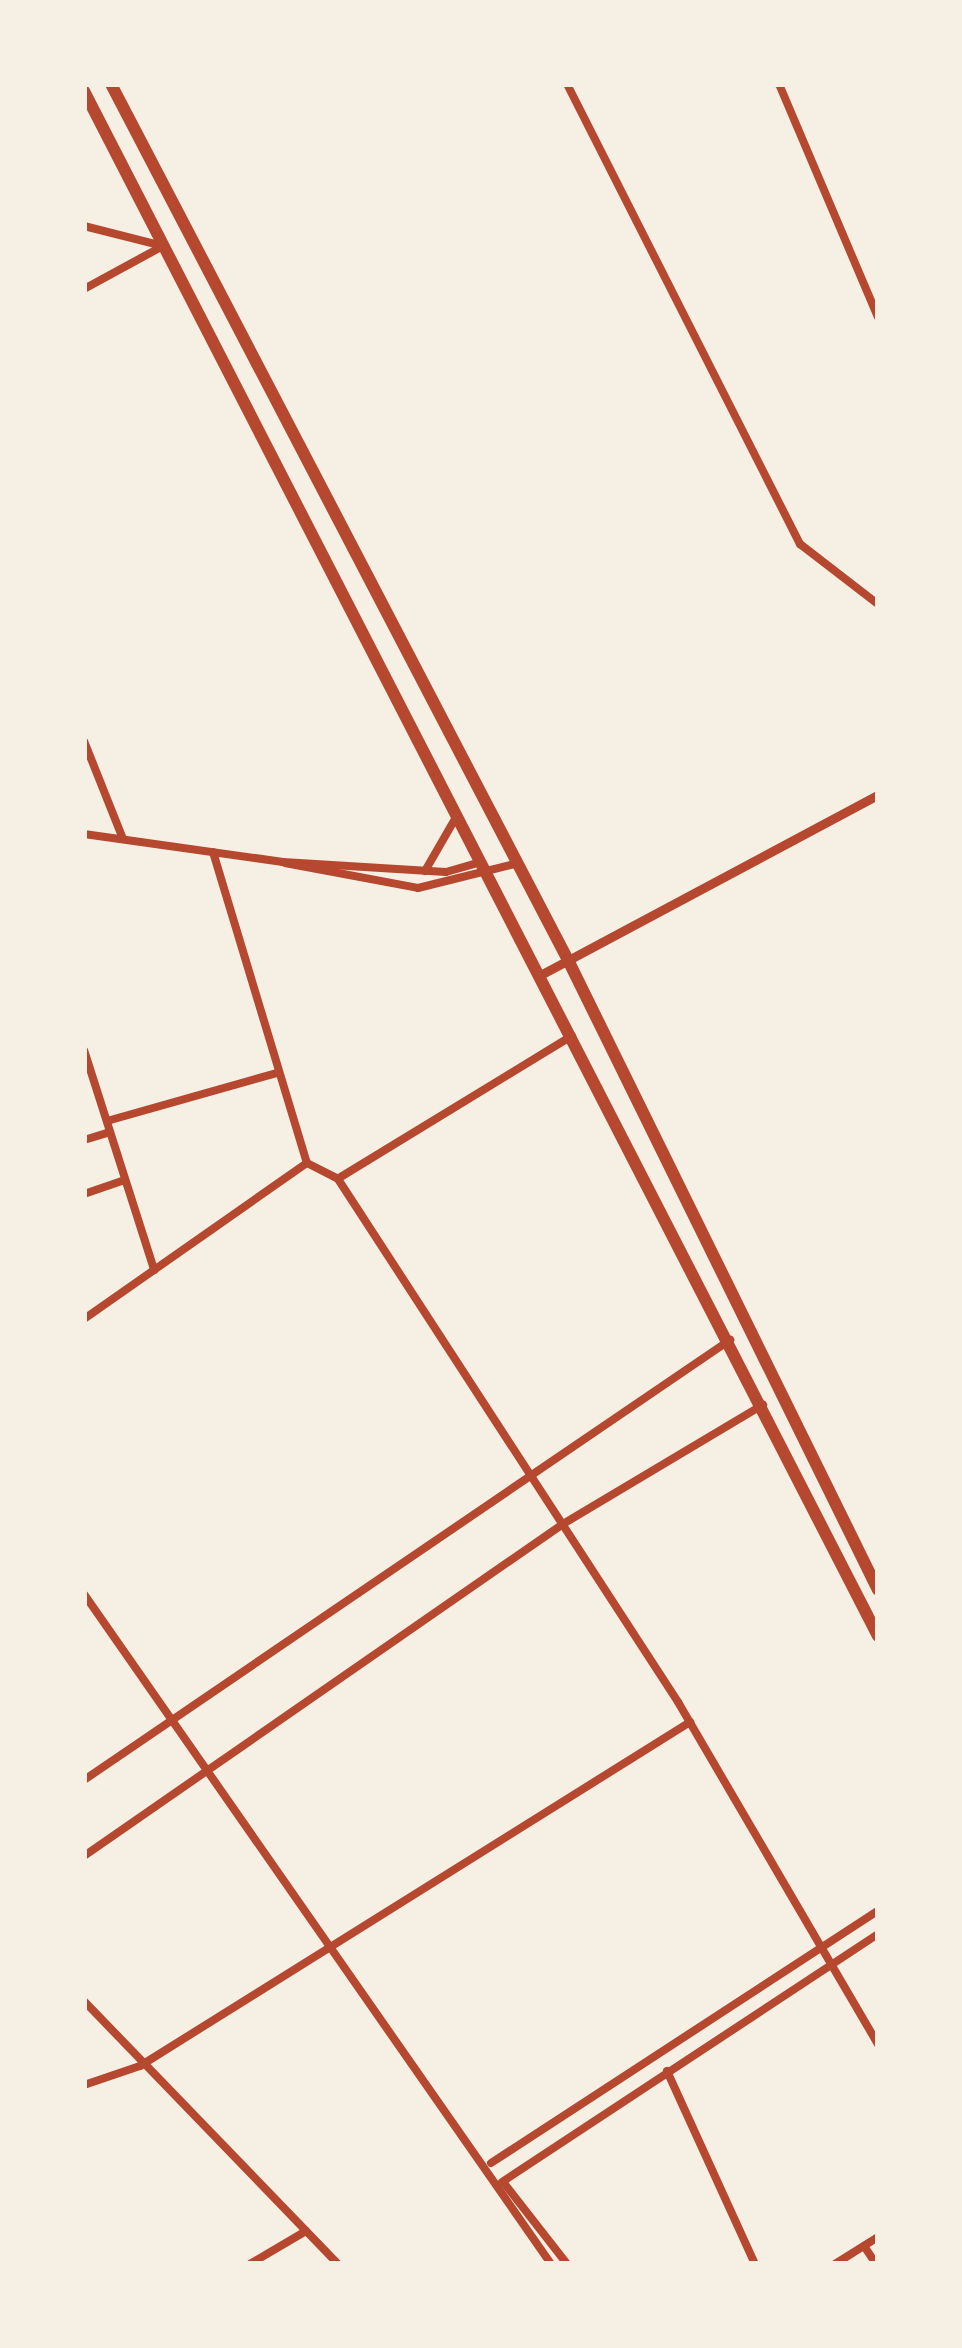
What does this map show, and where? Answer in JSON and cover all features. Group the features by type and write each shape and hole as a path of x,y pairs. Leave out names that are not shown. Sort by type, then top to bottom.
{"main road":[{"path":"111,84 568,960 878,1590"},
{"path":"84,91 544,973 878,1636"},
{"path":"485,860 507,849"}],"street":[{"path":"567,84 800,544 878,604"},
{"path":"779,84 878,317"},
{"path":"84,226 164,246"},
{"path":"84,289 164,246"},
{"path":"84,741 123,839"},
{"path":"544,973 878,796"},
{"path":"425,871 448,847 458,806"},
{"path":"84,834 284,862 418,888 494,877 515,864"},
{"path":"213,852 307,1163 338,1179 563,1524 690,1722 878,2044"},
{"path":"284,862 425,871 485,860"},
{"path":"338,1179 573,1036"},
{"path":"84,1050 154,1270"},
{"path":"106,1121 277,1073"},
{"path":"84,1140 110,1132"},
{"path":"84,1319 307,1163"},
{"path":"84,1194 125,1180"},
{"path":"84,1780 528,1471 731,1340"},
{"path":"84,1856 563,1524 764,1404"},
{"path":"84,1594 175,1714 491,2163 551,2264"},
{"path":"84,2085 140,2066 690,1722"},
{"path":"491,2163 878,1911"},
{"path":"503,2182 829,1962 878,1934"},
{"path":"84,2001 140,2066 338,2264"},
{"path":"667,2071 755,2264"},
{"path":"503,2182 567,2264"},
{"path":"250,2264 306,2231"},
{"path":"835,2264 878,2237"},
{"path":"864,2246 876,2264"}]}
